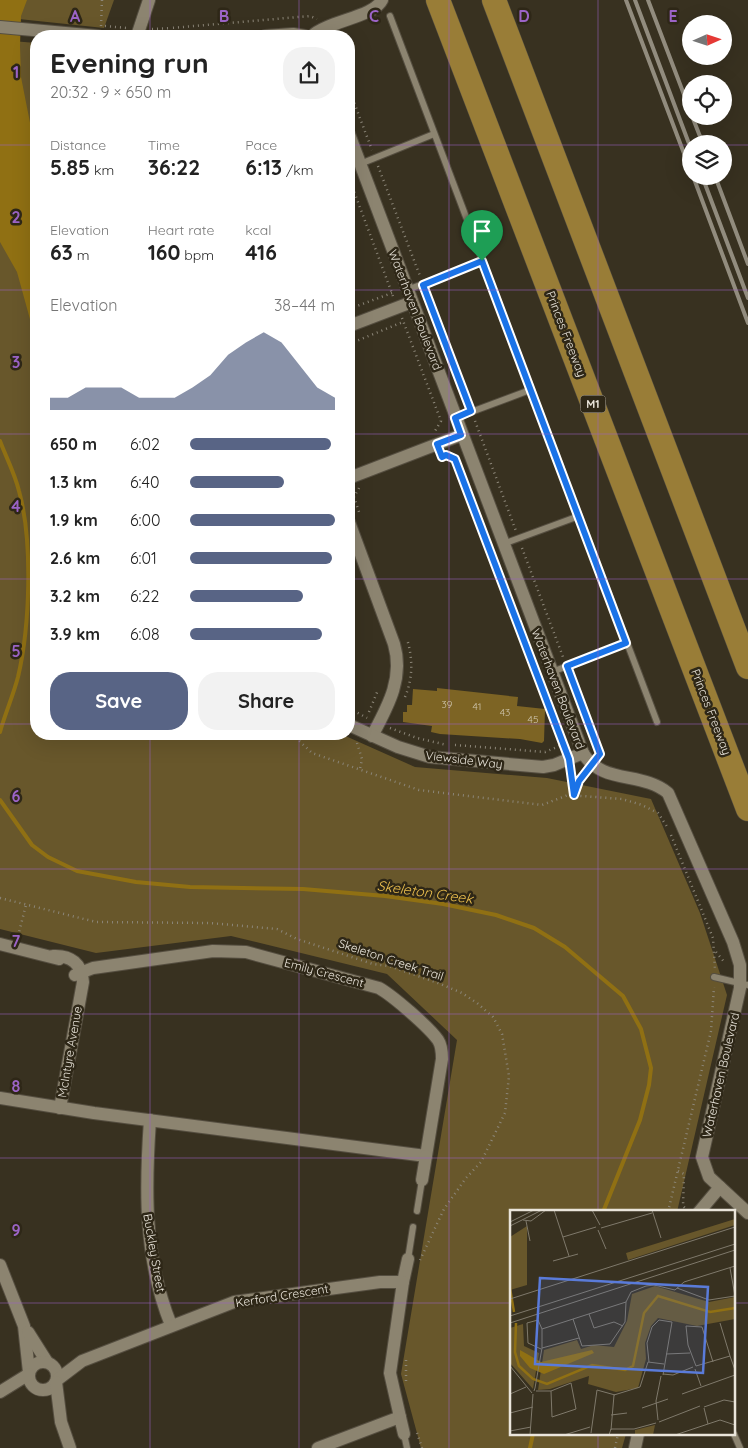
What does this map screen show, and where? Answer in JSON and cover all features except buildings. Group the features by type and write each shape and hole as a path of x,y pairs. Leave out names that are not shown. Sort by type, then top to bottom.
{"highway":[{"name":"Princes Freeway","path":"438,0 748,809"},
{"path":"494,0 748,667"}],"street":[{"path":"139,30 149,0"},
{"path":"321,30 373,9 382,0"},
{"path":"0,26 37,30"},
{"name":"Waterhaven Boulevard","path":"355,150 582,753 592,765 612,775 656,785 671,797 726,926 745,984 702,1157 709,1176 748,1213"},
{"path":"355,324 397,308 410,296"},
{"path":"355,476 461,435"},
{"path":"355,538 394,644 398,660 396,683 372,736"},
{"name":"Viewside Way","path":"355,728 409,751 449,760 537,767 554,765 582,753"},
{"path":"0,944 53,956 78,974"},
{"name":"Emily Crescent","path":"78,974 93,968 232,950 255,954 379,988 389,994 433,1034 440,1045 442,1059 422,1180"},
{"name":"McIntyre Avenue","path":"60,1108 80,996 78,974"},
{"path":"0,1098 60,1108 426,1156"},
{"name":"Buckley Street","path":"150,1120 146,1182 148,1233 164,1309 171,1325"},
{"path":"701,1210 720,1188"},
{"path":"410,1432 400,1417 390,1373 403,1282 413,1262"},
{"path":"0,1265 24,1326 48,1362 56,1370 61,1422 70,1448"},
{"name":"Kerford Crescent","path":"56,1381 82,1361 234,1302 380,1282 403,1282"},
{"path":"24,1326 31,1383 40,1390 61,1422"},
{"name":"Kerford Crescent","path":"48,1362 82,1361"},
{"path":"2,1391 29,1373 35,1364 48,1362"},
{"path":"2,1391 50,1389 56,1381"},
{"path":"318,1448 400,1417"}],"lane":[{"path":"390,16 657,722"},
{"path":"360,164 434,134"},
{"path":"410,296 423,285 482,261"},
{"path":"455,418 530,390"},
{"path":"503,544 578,516"},
{"path":"552,672 626,643"},
{"path":"714,977 745,984"},
{"name":"Emily Crescent","path":"417,1210 422,1180"},
{"path":"413,1228 413,1262"},
{"path":"407,1448 410,1432"},
{"path":"735,1436 740,1448"}],"path":[{"path":"99,30 102,0"},
{"path":"171,30 171,28 310,16 319,20 325,27"},
{"path":"355,105 600,754 579,781 574,795"},
{"path":"355,194 441,421 437,430 433,432 437,444 442,457 446,455 455,459 562,745 569,759 574,795"},
{"path":"355,307 392,293"},
{"path":"355,342 404,322"},
{"path":"355,495 358,488 366,485"},
{"path":"355,500 360,516"},
{"path":"403,703 410,686 412,665 404,633"},
{"path":"366,718 379,688"},
{"path":"355,712 412,737 447,745 545,752 562,745"},
{"path":"392,728 395,720"},
{"path":"298,740 312,753 418,790 542,805 574,795 622,799 642,805 658,813 668,827 713,938 714,977 711,1030 668,1210"},
{"name":"Skeleton Creek Trail","path":"0,898 96,922 210,923 277,930 297,939 373,964 389,966 438,983 462,993 493,1017 502,1034 509,1076 505,1113 485,1155 444,1209 413,1262"},
{"path":"16,948 26,905"},
{"path":"678,1171 684,1174 683,1206 687,1210"},
{"path":"406,1355 407,1387"},
{"path":"410,1432 422,1448"}],"shaded area":[{"path":"0,0 114,0 104,28 0,17"},
{"path":"0,0 27,0 21,16 20,46 21,77 30,123 30,319 17,272 0,242"},
{"path":"0,40 30,42 30,740 354,740 415,767 547,778 651,799 700,913 727,995 677,1210 510,1210 510,1436 625,1436 622,1448 421,1448 401,1374 457,1040 387,974 231,936 96,953 0,929"}],"waterway":[{"name":"Skeleton Creek","path":"0,441 19,491 28,558 27,609 22,656 16,684 0,732"},
{"name":"Skeleton Creek","path":"0,800 32,845 48,857 77,871 136,882 190,887 303,889 385,896 443,904 496,915 534,928 565,947 623,996 641,1029 651,1068 649,1085 640,1120 604,1210"},
{"name":"Skeleton Creek","path":"530,1448 533,1436"}],"railway":[{"path":"626,0 682,148"},
{"path":"635,0 686,135"},
{"path":"648,0 682,89"},
{"path":"696,125 699,135"},
{"path":"696,185 748,323"},
{"path":"705,185 748,298"},
{"path":"718,185 748,264"}],"route":[{"path":"482,261 626,643 567,666 600,754 579,781 574,795 569,759 562,745 455,459 446,455 442,457 437,444 461,435 455,418 471,411 423,285 482,261"}]}
